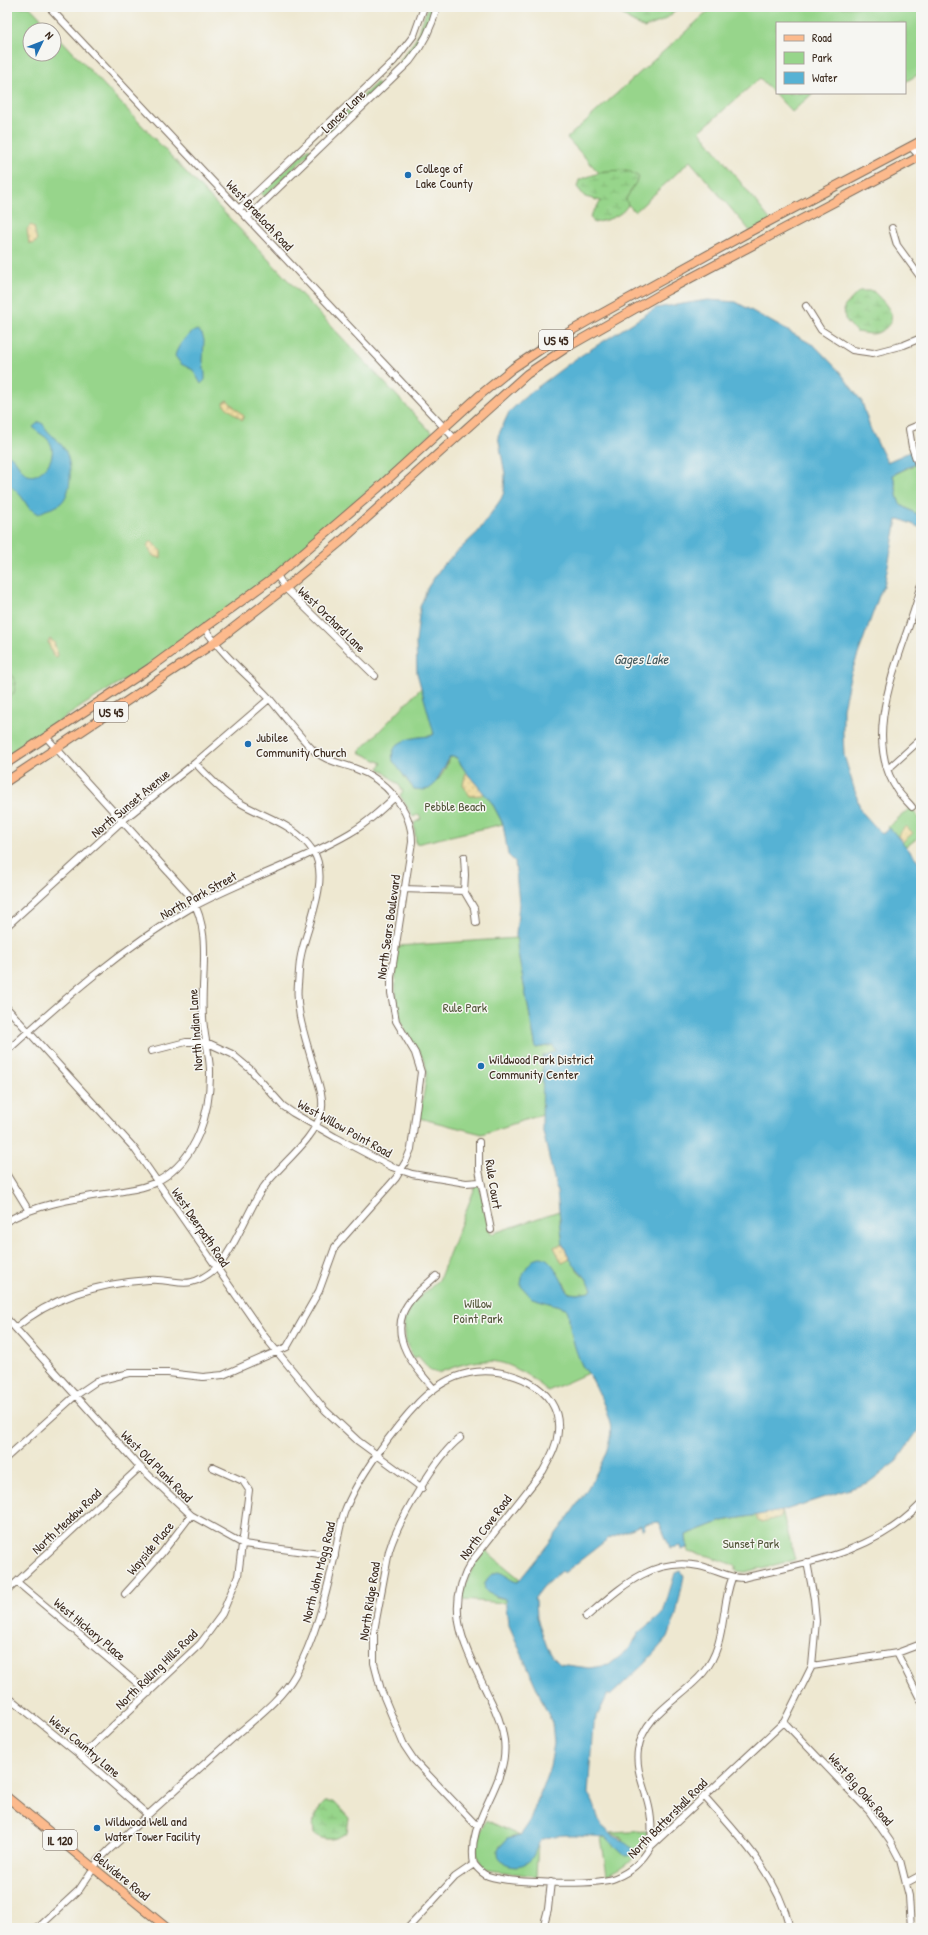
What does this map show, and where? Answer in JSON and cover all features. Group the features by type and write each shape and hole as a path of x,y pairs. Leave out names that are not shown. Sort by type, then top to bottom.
{"main road":[{"name":"US 45","path":"7,763 205,629 277,575 513,368 550,343 751,231 921,141"},
{"name":"US 45","path":"7,781 214,642 285,588 339,543 454,438 527,374 566,348 668,290 920,157"},
{"name":"Belvidere Road","path":"7,1797 167,1928"}],"street":[{"name":"West Braeloch Road","path":"49,7 454,438"},
{"name":"Lancer Lane","path":"239,209 394,61 414,35 424,7"},
{"name":"Lancer Lane","path":"248,218 410,61 421,46 430,29 437,7"},
{"path":"910,147 920,157"},
{"path":"892,228 897,245 921,278"},
{"path":"806,306 821,330 852,350 873,353 904,345 921,338"},
{"path":"921,424 909,429 913,449 921,473"},
{"name":"West Orchard Lane","path":"277,575 285,588 375,676"},
{"path":"912,807 898,791 888,769 883,753 882,742 887,693 895,664 914,615 921,587"},
{"path":"914,615 921,618"},
{"name":"North Sears Boulevard","path":"7,1457 75,1396 97,1381 130,1373 150,1372 203,1377 223,1375 287,1347 293,1339 319,1291 335,1247 386,1191 401,1170 406,1161 413,1137 421,1072 415,1053 396,1021 391,993 391,976 412,834 407,817 395,797 384,786 370,776 319,755 268,698 214,642 205,629"},
{"name":"North Sunset Avenue","path":"7,926 122,821 195,763 268,698"},
{"name":"North Indian Lane","path":"7,1221 29,1211 67,1200 134,1189 157,1182 178,1166 189,1152 198,1135 209,1103 210,1068 202,1008 204,936 196,906 191,897 46,737"},
{"path":"888,769 921,739"},
{"path":"15,1328 27,1318 56,1301 84,1292 150,1280 191,1283 216,1269 225,1256 263,1188 311,1134 321,1113 321,1092 303,1028 297,986 301,955 317,900 319,873 314,852 290,828 240,803 195,763"},
{"name":"North Park Street","path":"7,1051 28,1031 114,959 196,906 314,852 362,826 395,797"},
{"path":"464,857 466,875 464,891 474,908 476,923"},
{"path":"403,889 464,891"},
{"name":"West Deerpath Road","path":"7,1008 121,1133 157,1182 216,1269 277,1352 325,1410 353,1437 422,1488"},
{"name":"West Willow Point Road","path":"152,1051 186,1042 206,1042 232,1054 250,1069 283,1106 316,1126 401,1170 412,1174 466,1183 480,1182"},
{"name":"Rule Court","path":"478,1142 480,1182 491,1230"},
{"path":"7,1175 29,1211"},
{"path":"434,1389 412,1364 403,1348 401,1330 403,1313 408,1304 436,1276"},
{"name":"West Old Plank Road","path":"7,1319 140,1467 191,1515 243,1544 335,1556"},
{"name":"North Cove Road","path":"434,1389 450,1379 470,1373 488,1371 509,1374 526,1381 542,1392 552,1404 558,1421 555,1446 543,1471 472,1561 466,1571 458,1596 458,1620 463,1640 498,1715 504,1742 504,1754 499,1778 477,1826 472,1846 474,1864"},
{"name":"North John Mogg Road","path":"38,1928 79,1890 100,1860 288,1686 308,1648 319,1619 344,1515 350,1500 377,1456 419,1402 434,1389"},
{"name":"North Ridge Road","path":"460,1438 445,1452 422,1488 399,1527 388,1551 374,1631 374,1663 381,1690 404,1745 414,1760 477,1826"},
{"name":"North Meadow Road","path":"7,1592 140,1467"},
{"name":"North Rolling Hills Road","path":"80,1756 200,1644 222,1614 238,1576 249,1490 243,1481 212,1467"},
{"path":"586,1617 625,1584 645,1572 676,1564 687,1564 714,1570 732,1578 743,1578 852,1550 871,1541 892,1528 921,1504"},
{"name":"Wayside Place","path":"125,1594 162,1553 191,1515"},
{"name":"North Battershall Road","path":"474,1864 487,1876 499,1878 551,1882 594,1883 615,1878 638,1864 651,1846 784,1722 812,1666 816,1621 814,1599 807,1562"},
{"path":"651,1846 652,1828 649,1806 637,1763 640,1741 654,1718 703,1673 710,1662 719,1646 723,1627 725,1602 732,1578"},
{"name":"West Hickory Place","path":"17,1582 149,1692"},
{"path":"812,1666 897,1653 921,1644"},
{"path":"897,1653 921,1701"},
{"name":"West Country Lane","path":"7,1696 80,1756 148,1815"},
{"name":"West Big Oaks Road","path":"784,1722 869,1811 881,1826 900,1860 909,1896 911,1928"},
{"path":"704,1796 759,1860 775,1886 790,1928"},
{"path":"408,1928 455,1877 474,1864"},
{"path":"906,1883 921,1875"},
{"path":"544,1928 551,1882"}],"green space":[{"path":"7,7 30,7 44,22 22,22 22,62 62,62 62,40 432,433 271,579 197,635 85,704 7,757"},
{"path":"428,7 432,7 425,30 418,44 403,64 400,61 416,39"},
{"path":"613,7 679,7 665,20 644,28 629,20"},
{"path":"713,7 921,7 921,73 906,81 906,22 776,22 776,94 812,94 792,112 760,78 700,131 771,221 751,232 690,161 635,212 567,138"},
{"path":"377,82 380,86 331,133 328,130"},
{"path":"309,148 312,151 264,197 261,193"},
{"path":"627,170 639,177 626,199 628,205 618,215 594,223 590,216 601,201 585,197 577,187 579,180 604,171"},
{"path":"859,291 873,291 888,307 891,314 891,321 889,325 875,334 856,332 845,319 844,307"},
{"path":"916,464 921,479 921,516 901,504 897,497 893,475"},
{"path":"7,667 16,683 14,693 7,700"},
{"name":"Pebble Beach","path":"421,688 435,731 431,736 413,738 397,745 404,777 414,789 427,788 433,785 445,770 450,757 456,757 466,772 492,803 503,824 416,844 414,823 421,819 419,814 413,817 400,795 403,791 398,784 379,768 382,763 359,752"},
{"path":"909,809 912,809 921,821 921,835 906,847 888,827"},
{"name":"Rule Park","path":"517,938 518,954 536,1048 554,1045 555,1052 543,1056 543,1114 482,1134 419,1118 425,1085 426,1067 420,1053 405,1030 398,1010 396,999 396,978 398,946"},
{"name":"Willow Point Park","path":"476,1185 479,1185 491,1234 559,1211 563,1245 578,1271 586,1278 592,1289 590,1292 577,1294 569,1293 564,1283 521,1286 533,1298 566,1308 569,1313 569,1321 583,1368 588,1373 548,1391 521,1371 508,1365 496,1362 484,1361 471,1363 438,1373 431,1371 418,1356 413,1359 406,1342 404,1321 412,1304 439,1280"},
{"name":"Sunset Park","path":"782,1511 795,1560 745,1572 736,1571 736,1566 709,1556 688,1552 686,1535 722,1521"},
{"path":"485,1550 520,1579 517,1582 509,1580 507,1576 487,1579 484,1585 496,1597 505,1599 506,1603 461,1600 470,1574"},
{"path":"325,1802 334,1802 349,1818 347,1832 339,1837 327,1839 318,1837 314,1834 313,1824 315,1817 318,1810"},
{"path":"486,1820 520,1836 512,1837 499,1847 498,1853 500,1858 508,1864 519,1865 529,1860 538,1843 536,1876 488,1870 482,1865 477,1853 477,1847 480,1834"},
{"path":"648,1831 646,1839 638,1853 621,1868 607,1875 601,1837 607,1838 614,1847 624,1839 611,1833"}],"sand":[{"path":"31,225 34,227 37,241 33,244 29,243 27,229"},
{"path":"227,400 244,416 242,420 225,406 224,402"},
{"path":"150,542 152,542 161,551 161,558 153,556 147,546"},
{"path":"50,639 54,642 58,655 57,657 53,656 48,642"},
{"path":"466,772 484,793 482,795 470,796 463,785"},
{"path":"906,826 913,833 902,842 898,836"},
{"path":"563,1245 570,1259 562,1263 554,1247"},
{"path":"782,1511 781,1517 762,1522 758,1521 755,1514"}],"water":[{"name":"Gages Lake","path":"708,300 736,302 815,346 840,372 862,402 870,428 887,462 912,451 917,447 921,434 921,462 911,465 893,475 899,501 905,507 921,516 921,528 900,519 897,520 884,586 880,593 850,677 843,708 843,734 844,755 861,811 882,834 890,828 921,864 921,1426 897,1461 868,1483 782,1511 722,1521 686,1535 687,1548 681,1550 680,1546 670,1548 659,1522 644,1524 645,1529 642,1530 641,1525 609,1538 564,1573 561,1571 544,1586 534,1599 536,1600 537,1618 547,1647 553,1657 560,1664 589,1668 609,1665 629,1649 639,1633 663,1613 675,1573 680,1571 684,1576 676,1615 668,1637 645,1663 610,1696 608,1694 593,1725 588,1794 593,1802 602,1826 612,1835 630,1845 634,1851 633,1855 625,1856 605,1837 563,1835 545,1838 539,1843 533,1856 528,1862 514,1866 501,1861 498,1849 507,1839 520,1836 529,1823 550,1767 554,1743 552,1723 508,1623 505,1599 490,1594 484,1586 490,1576 498,1572 518,1582 544,1550 576,1506 603,1460 610,1440 610,1423 596,1386 582,1365 578,1356 572,1337 568,1311 566,1308 532,1298 521,1286 523,1274 530,1263 537,1258 543,1257 553,1266 569,1293 577,1294 590,1292 592,1289 586,1278 573,1264 563,1245 557,1192 542,1127 543,1056 555,1051 553,1045 536,1048 518,954 516,935 519,903 515,862 508,855 503,824 492,803 466,772 456,757 450,757 435,784 429,789 423,790 414,789 393,761 393,754 395,748 404,741 418,737 431,736 434,734 417,673 416,642 420,607 428,587 442,566 478,532 501,499 504,492 505,474 498,436 509,412 527,395 574,360 656,308"},
{"path":"197,330 202,334 204,340 203,361 205,380 201,384 193,370 181,364 175,356 183,340"},
{"path":"39,422 43,424 65,450 69,462 70,477 68,492 61,503 39,514 29,508 21,496 7,482 7,454 14,459 22,471 28,475 36,475 48,465 52,457 52,449 47,439 33,427"}],"place":[{"name":"College of Lake County","path":"408,175"},
{"name":"Jubilee Community Church","path":"248,744"},
{"name":"Wildwood Park District Community Center","path":"481,1066"},
{"name":"Wildwood Well and Water Tower Facility","path":"97,1828"}]}
